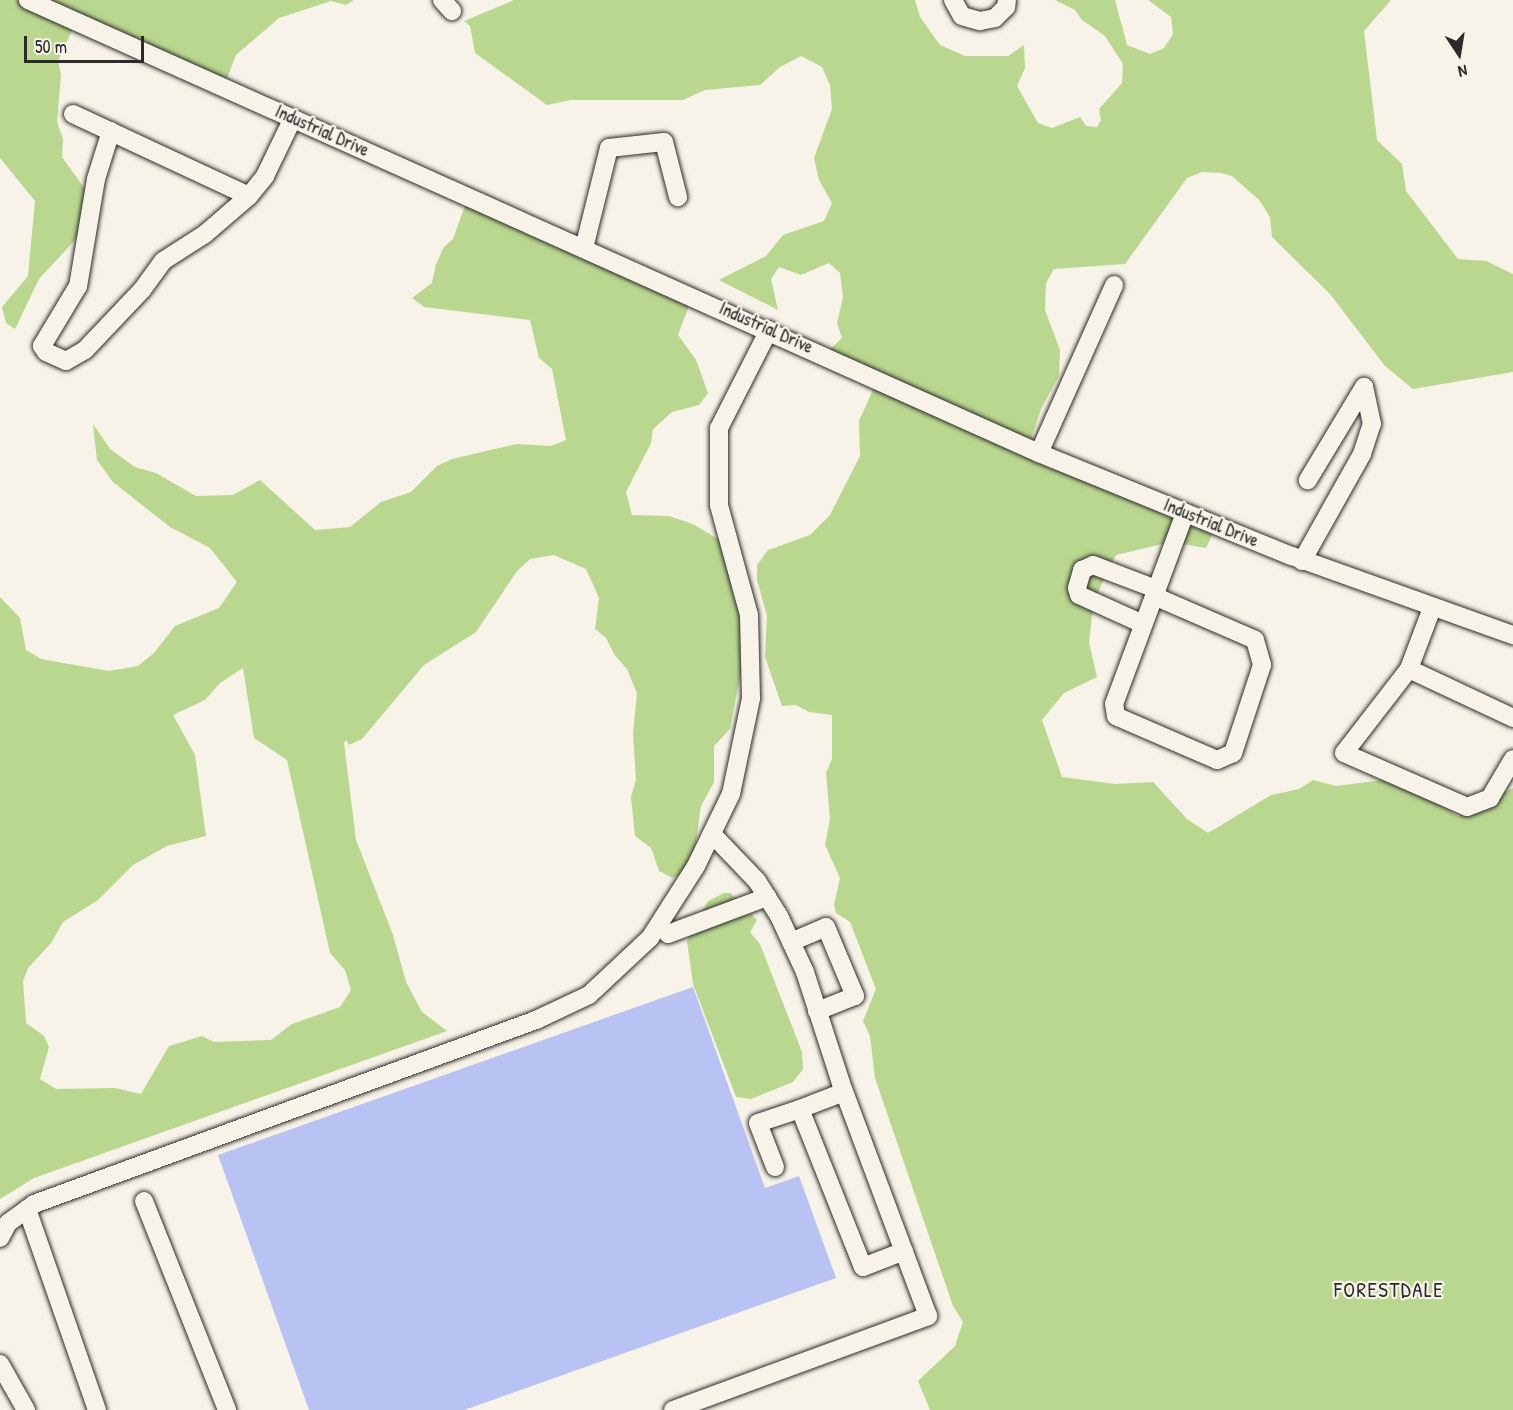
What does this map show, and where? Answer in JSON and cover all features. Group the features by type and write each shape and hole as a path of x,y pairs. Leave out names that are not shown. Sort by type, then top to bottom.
{"street":[{"name":"Industrial Drive","path":"28,0 1040,453 1302,561 1513,635"},
{"path":"953,0 962,16 980,21 995,18 1006,7 1007,0"},
{"path":"73,114 249,196"},
{"path":"111,131 96,179 78,286 42,346 46,352 66,361 75,359 142,290 163,261 205,234 249,196 265,176 293,117"},
{"path":"584,248 609,148 664,142 678,197"},
{"path":"1040,453 1114,285"},
{"path":"0,1238 8,1223 27,1209 536,1020 589,994 650,938 696,866 731,794 751,698 749,615 719,505 719,428 769,330"},
{"path":"1302,561 1362,454 1372,424 1364,387 1308,480"},
{"path":"1143,624 1079,595 1077,588 1082,570 1093,565 1155,593 1255,640 1262,665 1233,753 1217,760 1116,716 1114,704 1143,624 1155,593 1185,513"},
{"path":"1432,608 1409,669 1344,753 1467,807 1490,798 1513,759"},
{"path":"1409,669 1513,718"},
{"path":"673,1410 928,1316 844,1092 791,942 757,881 712,834"},
{"path":"668,934 767,897"},
{"path":"791,942 826,927 855,996 817,1011"},
{"path":"775,1167 758,1123 844,1092"},
{"path":"800,1108 863,1268 904,1251"},
{"path":"144,1201 227,1410"},
{"path":"27,1209 97,1410"},
{"path":"0,1364 26,1410"}],"green space":[{"path":"0,0 354,0 346,5 331,1 279,18 236,55 224,86 76,22 58,61 61,75 57,122 63,139 62,157 88,193 90,215 76,239 39,279 15,329 6,323 2,307 28,276 35,201 0,158"},
{"path":"514,0 915,0 920,17 940,45 965,56 1008,56 1024,45 1025,68 1017,86 1038,123 1052,128 1080,117 1086,126 1097,127 1101,120 1099,109 1122,83 1123,64 1105,36 1082,20 1075,10 1055,0 1115,0 1127,45 1150,54 1164,48 1173,34 1171,17 1148,0 1391,0 1364,31 1377,140 1402,164 1406,191 1458,259 1486,261 1513,274 1513,372 1413,389 1385,366 1330,294 1272,237 1270,217 1260,201 1232,176 1221,173 1202,172 1187,178 1125,264 1054,269 1046,283 1045,310 1060,350 1059,376 1041,409 1029,445 1216,527 1206,548 1171,542 1116,555 1094,600 1089,642 1097,677 1064,693 1042,720 1062,777 1115,784 1153,782 1187,819 1208,833 1271,795 1299,789 1313,780 1336,786 1399,778 1458,816 1513,788 1513,1410 930,1410 918,1381 955,1346 963,1322 953,1306 875,1078 870,1036 863,1021 876,989 850,922 836,913 834,905 840,878 825,845 830,819 826,773 832,759 832,715 809,712 796,705 782,706 765,657 767,616 757,580 757,565 768,550 810,535 830,515 860,456 859,421 876,383 823,356 842,338 837,323 843,297 840,273 829,263 801,275 779,267 771,279 778,310 719,280 766,256 783,235 824,221 832,203 819,180 814,158 832,109 830,85 822,67 801,56 780,67 760,85 705,90 683,100 571,100 547,105 475,53 470,26 464,21"},
{"path":"467,200 690,303 678,335 696,360 708,393 699,405 672,412 653,429 651,443 626,492 632,515 669,516 693,524 721,541 741,590 744,656 730,729 714,746 714,782 701,806 695,848 681,874 673,878 659,871 651,848 635,836 631,797 636,780 633,733 637,693 627,669 614,654 606,638 595,629 599,598 586,569 554,555 530,559 517,571 476,632 424,665 362,739 349,745 346,740 344,743 356,840 393,935 406,982 422,1012 447,1031 34,1178 0,1199 0,597 20,618 26,650 41,659 109,671 138,666 154,653 175,626 219,608 237,582 210,548 170,527 113,482 97,460 93,424 110,449 135,467 156,473 196,496 233,495 260,480 315,530 350,527 381,502 411,492 437,466 452,459 517,444 551,446 566,440 552,369 539,358 530,320 424,307 412,298 432,283 436,264 444,247 453,239","holes":["243,668 254,738 287,760 330,953 345,970 351,990 340,1007 292,1024 271,1040 214,1042 202,1036 169,1046 141,1094 115,1088 56,1089 40,1079 49,1047 44,1036 26,1023 23,981 28,968 51,943 63,922 98,900 133,865 167,846 206,836 195,755 173,715 205,700 220,683"]},
{"path":"724,893 730,893 757,920 750,932 760,944 802,1052 803,1069 793,1082 751,1099 736,1097 693,984 687,941 708,901"}],"building":[{"path":"693,987 765,1188 799,1176 836,1278 464,1410 309,1410 218,1155"}],"district":[{"name":"FORESTDALE","path":"1389,1290"}]}
